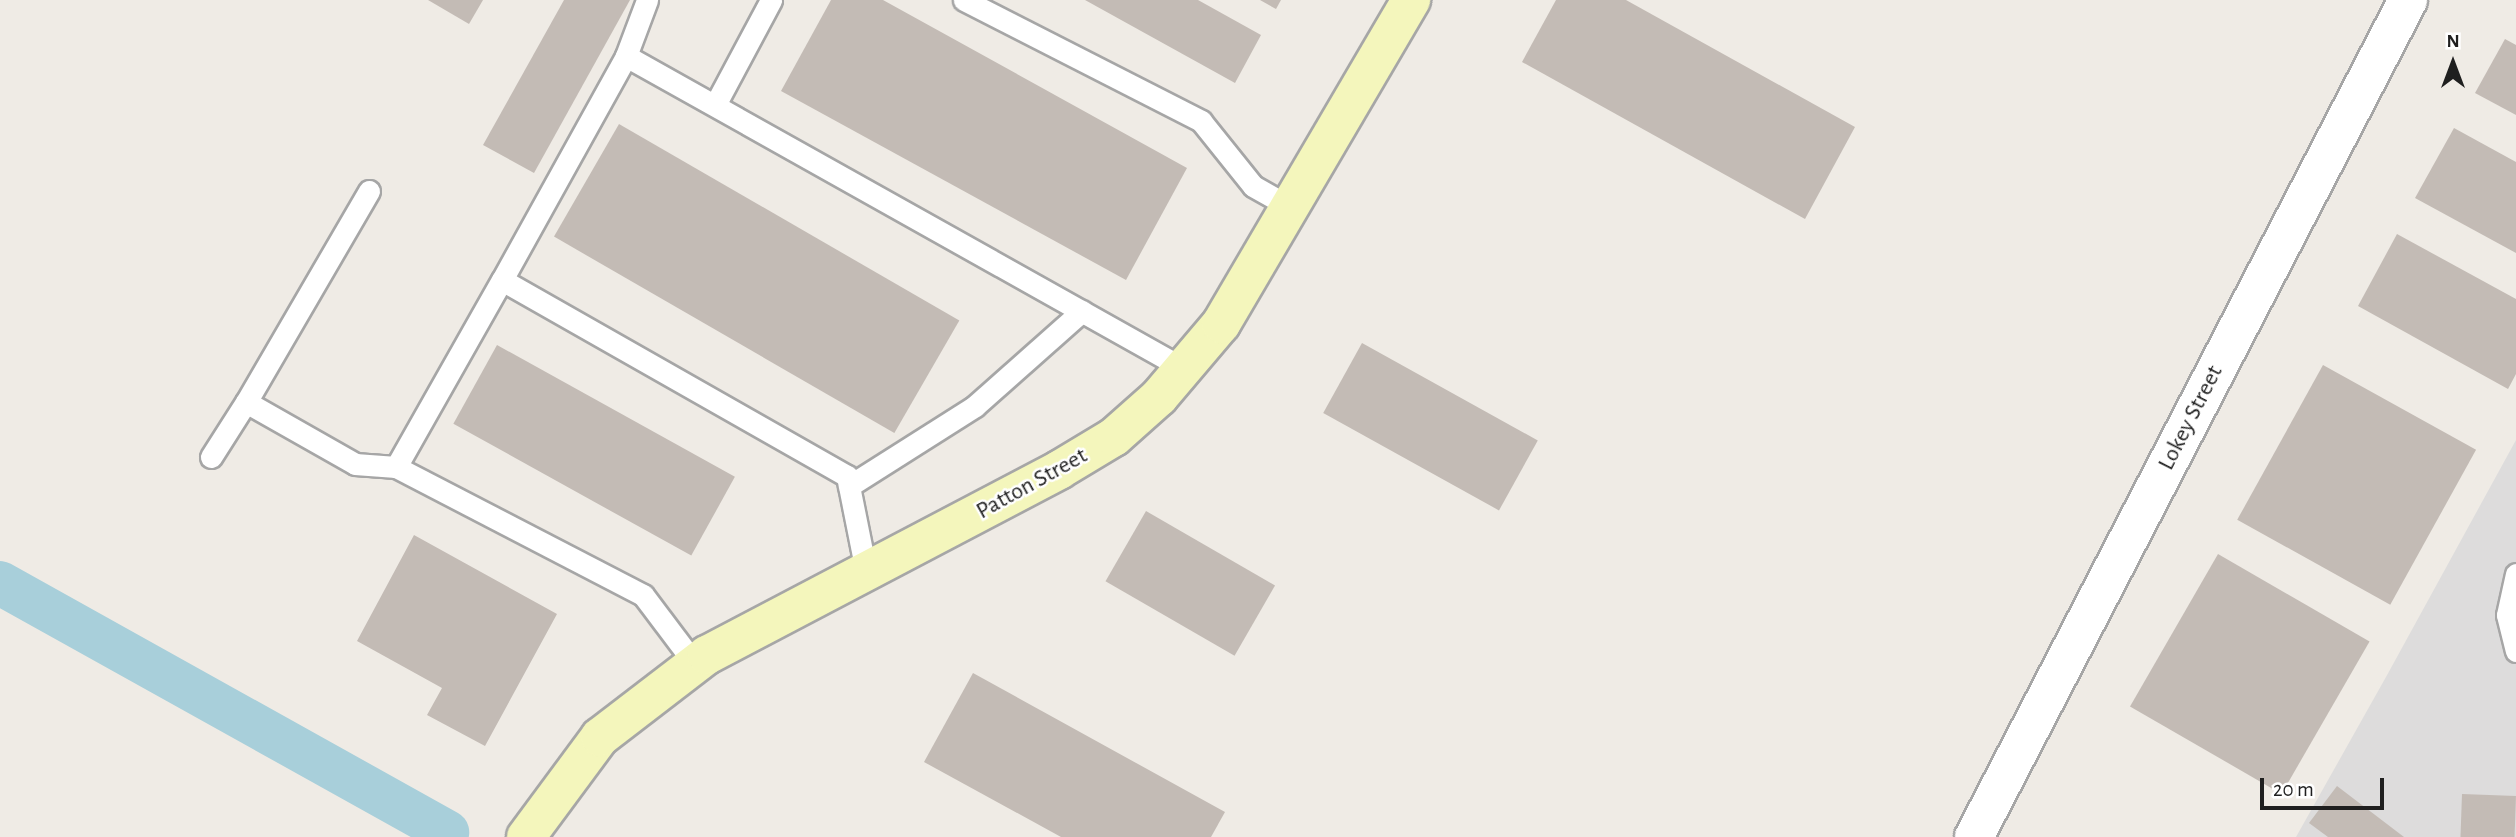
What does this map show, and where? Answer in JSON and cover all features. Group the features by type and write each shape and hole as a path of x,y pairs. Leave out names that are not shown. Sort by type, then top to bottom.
{"street":[{"name":"Patton Street","path":"526,837 600,737 695,664 1114,437 1183,368 1221,324 1292,208 1411,0"},
{"name":"Lokey Street","path":"1974,837 2408,0"}],"lane":[{"path":"396,467 626,56 647,0"},
{"path":"715,105 771,0"},
{"path":"964,0 1201,121 1253,186 1292,208"},
{"path":"626,56 1183,368"},
{"path":"211,457 369,191"},
{"path":"502,280 847,476 866,571"},
{"path":"849,486 975,406 1082,311"},
{"path":"246,402 355,464 396,467 643,595 695,664"},
{"path":"2516,574 2507,615 2516,651"}],"shaded area":[{"path":"2516,440 2516,837 2296,837 2386,677"}],"building":[{"path":"428,0 483,0 469,24"},
{"path":"564,0 630,0 534,173 483,145"},
{"path":"831,0 883,0 1187,168 1126,280 781,91"},
{"path":"1085,0 1198,0 1261,35 1235,83"},
{"path":"1260,0 1281,0 1276,9"},
{"path":"1556,0 1626,0 1855,127 1805,219 1522,62"},
{"path":"2505,39 2516,45 2516,115 2475,93"},
{"path":"619,124 959,320 894,433 554,237"},
{"path":"2454,128 2516,162 2516,253 2415,198"},
{"path":"2397,234 2516,299 2516,374 2508,389 2358,306"},
{"path":"1362,343 1538,440 1499,510 1323,413"},
{"path":"497,345 735,477 691,556 453,424"},
{"path":"2323,365 2476,450 2390,605 2237,520"},
{"path":"1146,511 1275,586 1235,656 1106,581"},
{"path":"414,535 557,614 485,746 427,715 442,688 357,641"},
{"path":"2218,554 2370,642 2282,794 2130,706"},
{"path":"973,673 1225,812 1211,837 1061,837 924,762"},
{"path":"2337,786 2404,837 2328,837 2309,823"},
{"path":"2462,794 2516,796 2515,837 2460,837"}],"waterway":[{"path":"0,583 447,832"}]}
